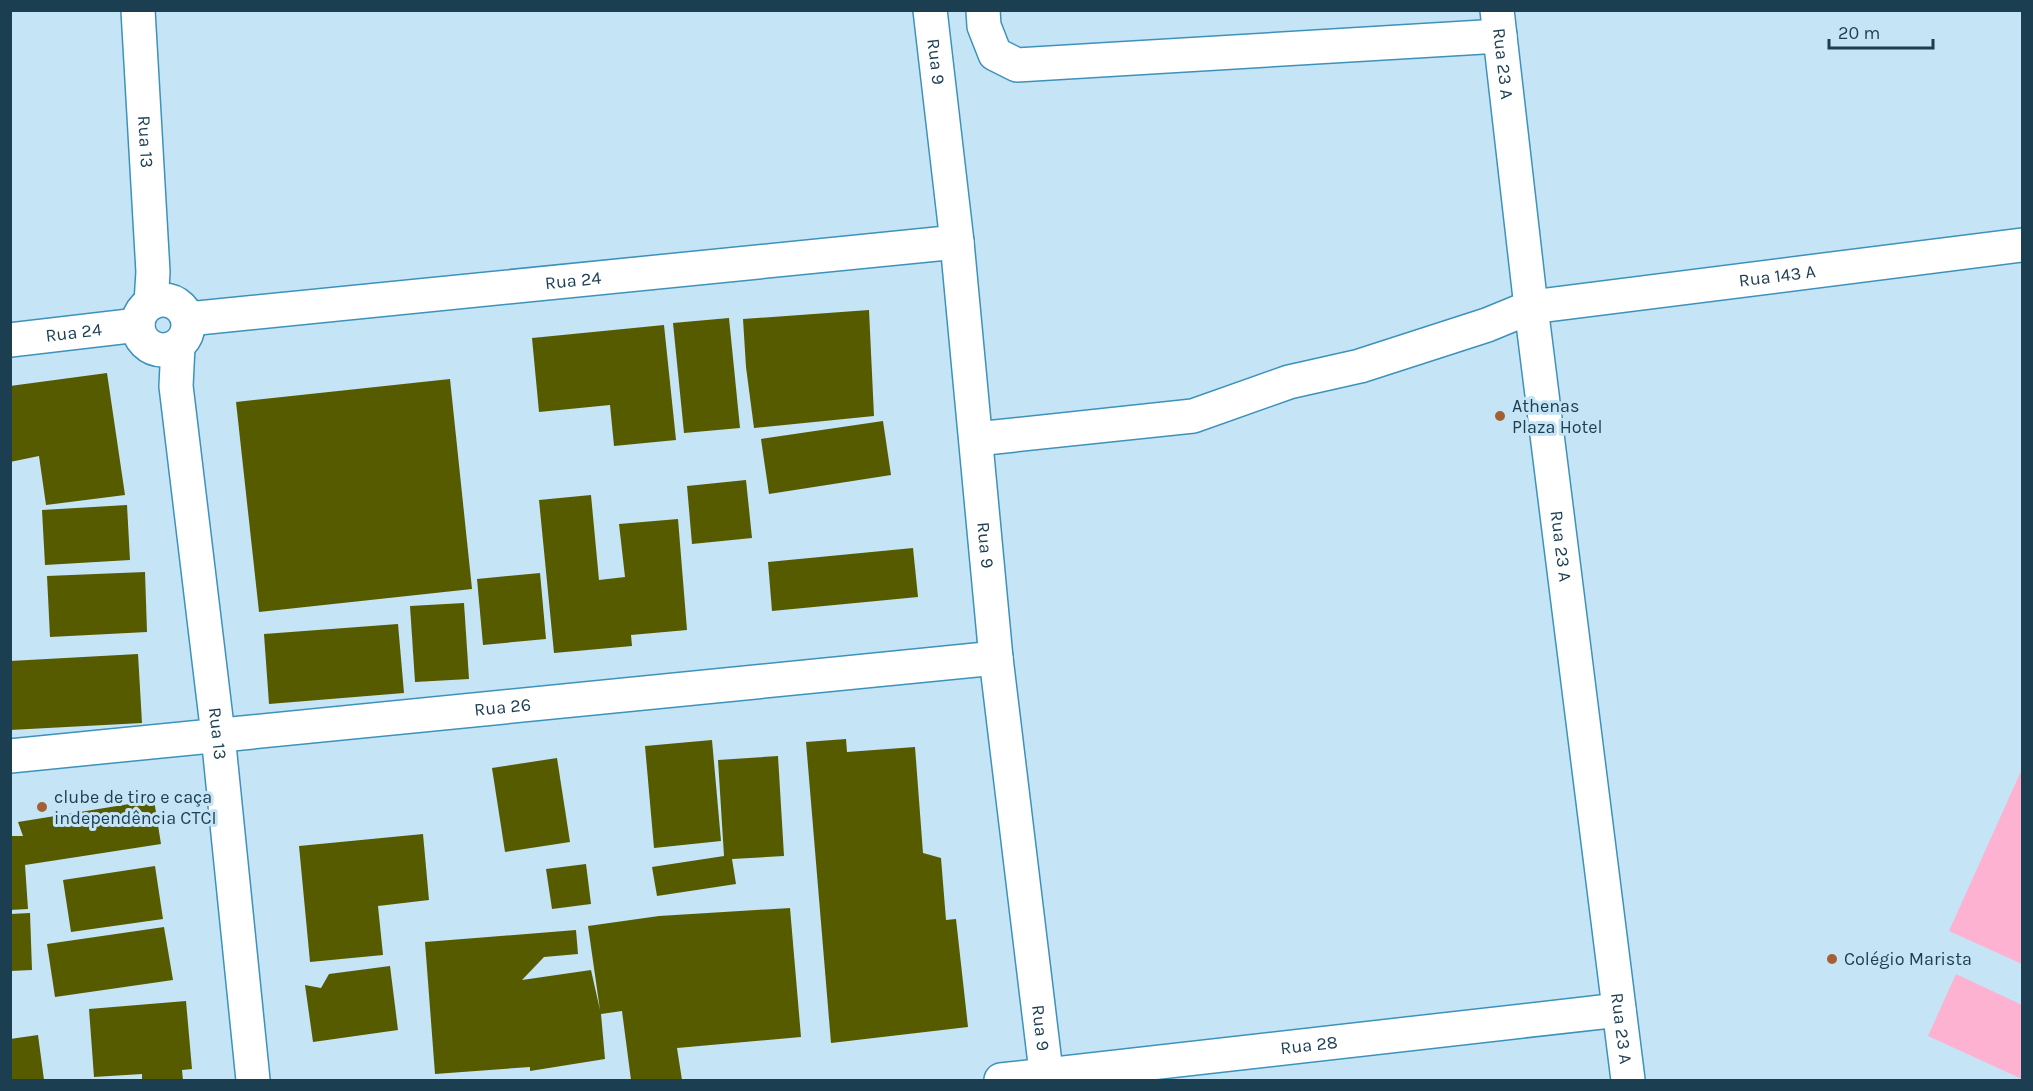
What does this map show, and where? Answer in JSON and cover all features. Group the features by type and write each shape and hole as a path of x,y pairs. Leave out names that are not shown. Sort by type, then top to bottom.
{"street":[{"name":"Rua 13","path":"138,10 162,317 176,386 218,735 253,1080"},
{"name":"Rua 9","path":"930,10 957,242 996,658 1046,1078"},
{"path":"983,10 984,26 995,54 1017,65 1498,23"},
{"name":"Rua 23 A","path":"1498,23 1531,307 1628,1080"},
{"name":"Rua 24","path":"10,340 162,317 957,242"},
{"name":"Rua 143 A","path":"976,439 1193,416 1289,382 1360,366 1487,325 1531,307 2022,245"},
{"name":"Rua 26","path":"10,756 996,658"},
{"name":"Rua 28","path":"1001,1080 1046,1078 1618,1010"}],"shaded area":[{"path":"2022,769 2022,964 1949,931"},
{"path":"1956,974 2022,1005 2022,1079 1928,1036"}],"building":[{"path":"869,310 874,416 754,428 746,367 743,319"},
{"path":"729,318 740,428 684,433 673,323"},
{"path":"664,325 676,440 614,446 610,405 539,412 532,338"},
{"path":"107,373 125,495 46,505 39,456 10,462 10,386"},
{"path":"450,379 472,589 259,612 236,402"},
{"path":"883,421 891,475 769,494 761,439"},
{"path":"746,480 752,538 692,544 687,486"},
{"path":"591,495 599,580 625,577 619,524 678,519 687,630 631,635 632,646 554,653 539,500"},
{"path":"127,505 130,560 45,565 42,510"},
{"path":"913,548 918,597 772,611 768,562"},
{"path":"145,572 147,632 50,637 47,576"},
{"path":"540,573 546,639 483,645 477,579"},
{"path":"464,603 469,679 415,682 410,606"},
{"path":"398,624 404,693 269,704 264,634"},
{"path":"138,654 142,723 10,730 10,661"},
{"path":"846,739 847,752 915,747 923,853 941,858 946,920 956,919 968,1027 831,1043 806,742"},
{"path":"712,740 721,841 654,848 645,746"},
{"path":"778,756 784,856 732,859 736,884 657,896 652,867 724,856 718,760"},
{"path":"557,758 570,842 505,852 492,768"},
{"path":"154,800 161,844 25,865 28,909 10,910 10,836 23,836 18,822"},
{"path":"423,834 429,900 378,906 383,955 310,962 299,846"},
{"path":"586,864 591,904 552,909 546,869"},
{"path":"155,866 163,919 71,932 63,880"},
{"path":"790,908 801,1037 677,1048 682,1080 631,1080 622,1011 601,1014 605,1059 530,1071 530,1067 435,1074 425,942 576,930 578,954 544,957 522,980 591,970 600,1010 588,926 659,916"},
{"path":"30,913 32,970 10,971 10,914"},
{"path":"164,927 173,980 55,997 47,944"},
{"path":"390,966 398,1030 313,1042 305,985 321,988 329,974"},
{"path":"186,1001 192,1069 182,1070 183,1080 142,1080 142,1074 94,1077 89,1009"},
{"path":"38,1035 44,1080 10,1080 10,1039"}],"place":[{"name":"Athenas Plaza Hotel","path":"1500,416"},
{"name":"clube de tiro e caça independência CTCI","path":"42,807"},
{"name":"Colégio Marista","path":"1832,959"}]}
